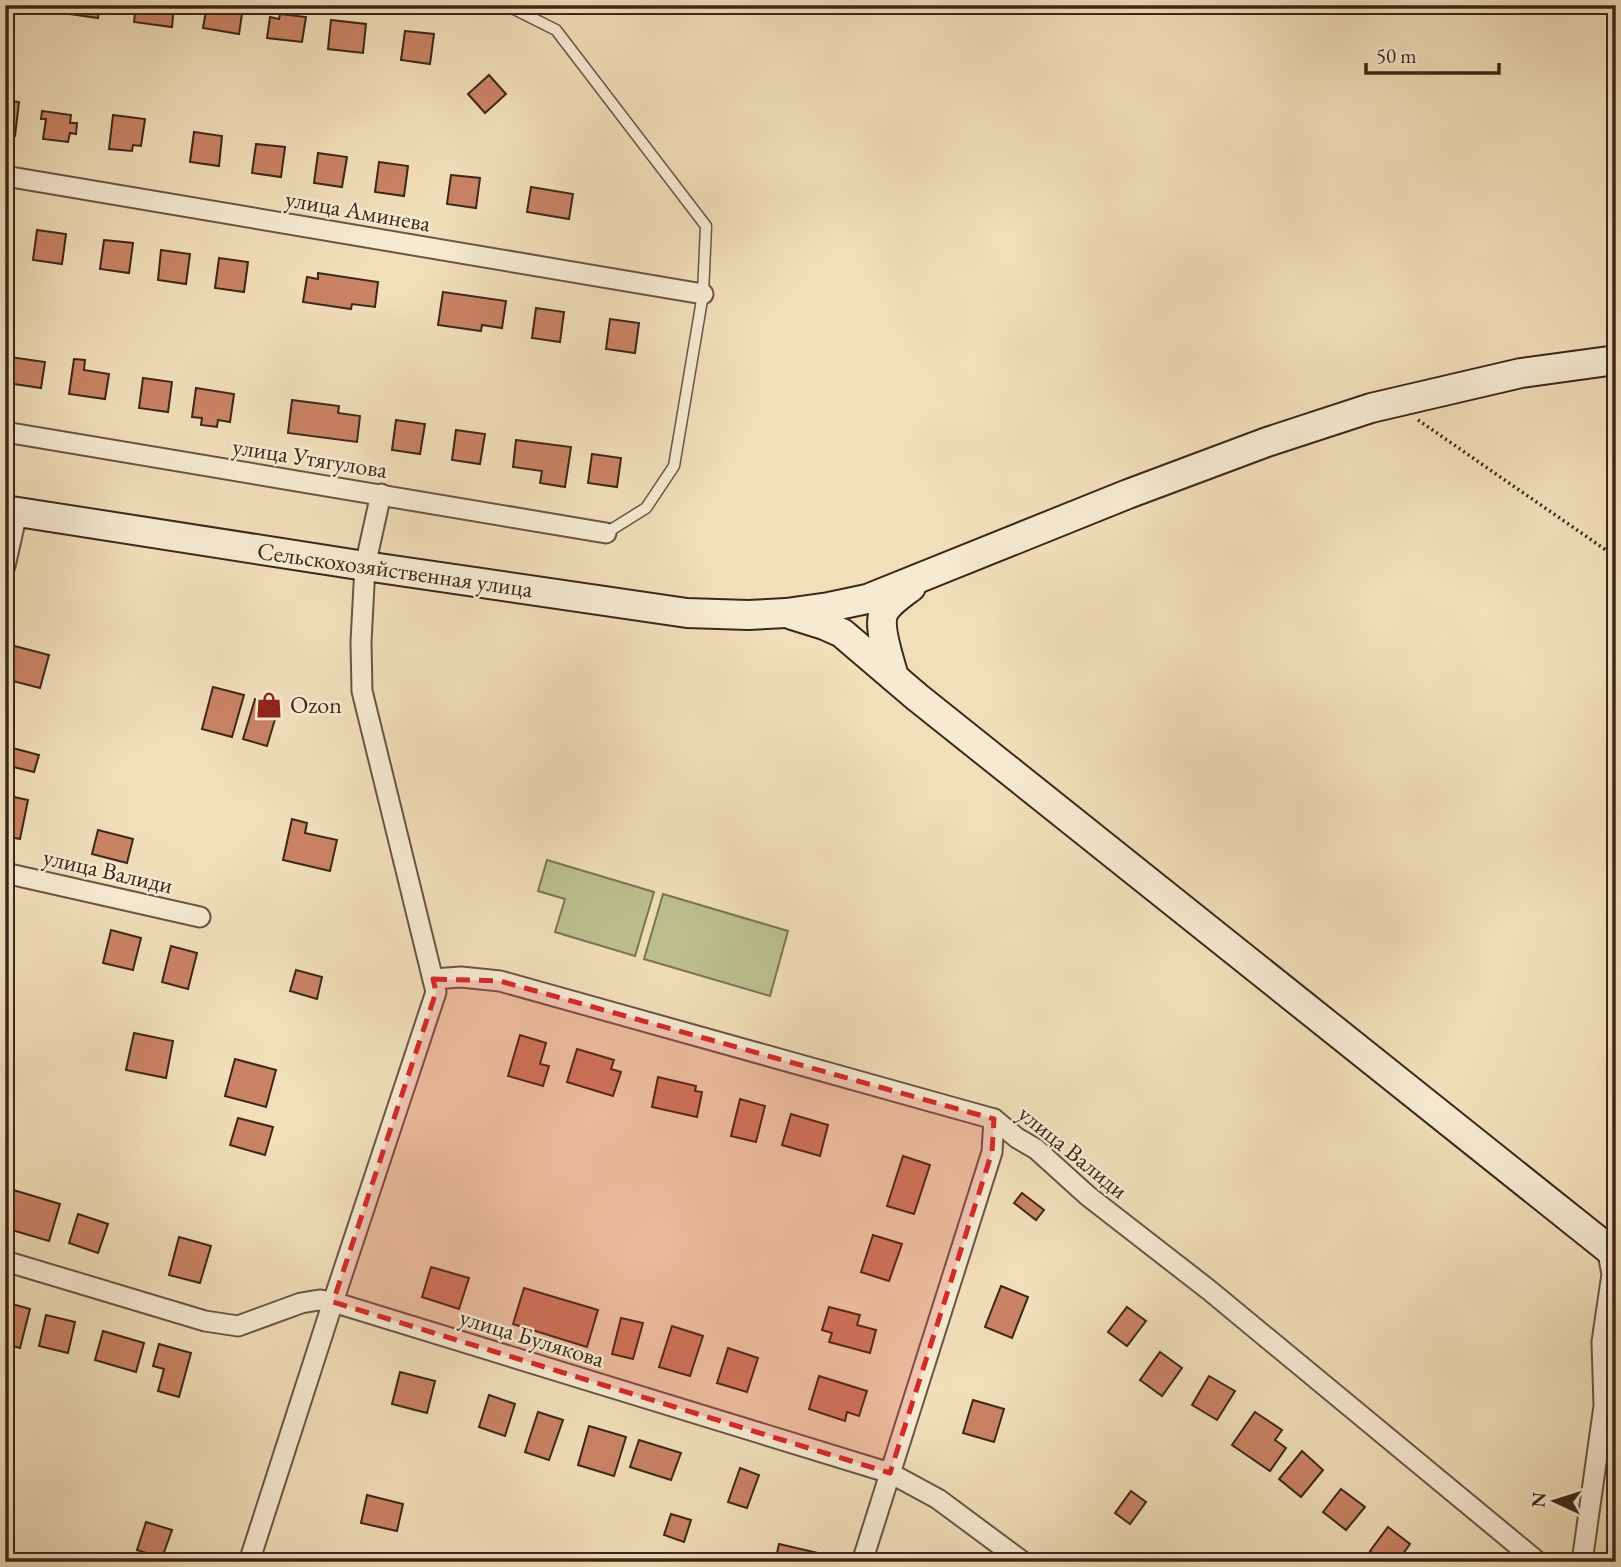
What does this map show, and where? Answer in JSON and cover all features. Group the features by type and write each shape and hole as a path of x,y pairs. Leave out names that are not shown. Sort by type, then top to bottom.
{"main road":[{"name":"Сельскохозяйственная улица","path":"11,512 687,613 786,613 867,599 1128,494 1267,442 1371,408 1521,373 1616,360"},
{"path":"894,677 883,633 884,611 927,575"},
{"path":"786,613 842,633 927,706 1611,1251"}],"street":[{"name":"улица Аминева","path":"5,176 703,294"},
{"name":"улица Утягулова","path":"5,432 606,533"},
{"path":"249,1562 436,992 362,691 361,642 365,566 381,494"},
{"path":"5,566 11,512"},
{"name":"улица Валиди","path":"5,873 200,917"},
{"name":"улица Валиди","path":"433,979 461,977 500,981 994,1119 1036,1149 1088,1196 1209,1290 1538,1562"},
{"path":"862,1562 992,1152 994,1119"},
{"path":"1582,1562 1604,1406 1602,1342 1612,1274 1611,1251"},
{"name":"улица Булякова","path":"5,1261 205,1321 238,1326 301,1303 319,1300 333,1302 890,1473 938,1499 1023,1562"}],"lane":[{"path":"506,5 556,30 706,226 703,294 674,466 646,508 606,533"}],"path":[{"path":"1393,402 1616,557"}],"highlighted area":[{"path":"433,979 500,981 994,1119 992,1152 890,1473 333,1302 436,992"}],"green space":[{"path":"547,860 654,892 635,956 555,932 565,899 538,891"},
{"path":"663,894 788,931 770,996 644,959"}],"building":[{"path":"71,5 100,5 98,18 69,14"},
{"path":"136,5 174,5 172,27 134,22"},
{"path":"207,5 243,7 239,34 203,28"},
{"path":"280,14 306,17 302,42 267,38 270,17 279,19"},
{"path":"331,20 366,24 363,53 328,49"},
{"path":"405,31 434,34 430,64 401,60"},
{"path":"489,75 506,94 485,113 468,94"},
{"path":"5,100 19,102 15,136 5,135"},
{"path":"42,111 71,115 70,123 77,123 76,134 70,133 68,142 43,139 46,119 41,119"},
{"path":"113,115 145,119 141,146 133,145 132,151 109,149"},
{"path":"194,132 222,136 219,166 190,162"},
{"path":"256,144 285,147 281,177 252,173"},
{"path":"318,153 347,157 342,187 314,183"},
{"path":"379,162 408,166 404,196 375,192"},
{"path":"451,175 480,178 476,208 447,204"},
{"path":"531,187 573,194 569,219 527,212"},
{"path":"37,230 66,234 62,264 33,260"},
{"path":"104,240 133,243 129,273 100,269"},
{"path":"161,250 190,254 186,284 158,280"},
{"path":"219,258 248,262 244,292 215,288"},
{"path":"318,273 378,282 375,307 352,304 351,309 303,302 307,277 318,279"},
{"path":"443,292 506,301 502,328 482,325 481,331 438,325"},
{"path":"536,308 564,312 560,342 532,338"},
{"path":"610,319 639,323 635,353 606,349"},
{"path":"10,357 45,362 41,388 7,383"},
{"path":"74,359 85,360 84,370 109,374 105,399 69,394"},
{"path":"143,378 172,382 168,412 139,408"},
{"path":"196,388 234,394 230,422 218,420 217,427 201,425 202,418 192,417"},
{"path":"292,400 339,406 338,413 360,416 357,442 288,433"},
{"path":"396,420 425,424 420,454 392,450"},
{"path":"456,430 485,434 480,464 452,460"},
{"path":"516,440 571,447 565,487 540,483 542,471 513,467"},
{"path":"592,454 621,458 617,487 588,483"},
{"path":"7,644 49,655 40,688 5,679"},
{"path":"213,687 244,695 232,737 202,729"},
{"path":"255,699 279,706 267,746 243,739"},
{"path":"5,746 39,755 34,772 5,765"},
{"path":"5,795 28,800 20,839 5,836"},
{"path":"292,819 307,823 305,833 337,840 330,871 283,860"},
{"path":"98,830 133,839 127,863 92,854"},
{"path":"111,930 141,938 133,970 103,963"},
{"path":"5,940 14,942 5,978"},
{"path":"171,946 197,953 188,989 162,982"},
{"path":"296,970 322,977 317,999 290,991"},
{"path":"134,1033 173,1041 166,1078 126,1070"},
{"path":"520,1035 546,1043 540,1064 549,1066 543,1086 508,1076"},
{"path":"577,1049 614,1060 611,1069 621,1072 613,1096 567,1082"},
{"path":"235,1059 276,1070 266,1107 225,1096"},
{"path":"658,1077 696,1086 695,1091 702,1092 697,1117 652,1107"},
{"path":"740,1099 765,1106 756,1142 731,1136"},
{"path":"791,1114 828,1125 820,1156 782,1145"},
{"path":"238,1118 273,1127 265,1155 230,1145"},
{"path":"903,1156 930,1165 914,1214 887,1206"},
{"path":"10,1189 60,1204 49,1241 5,1228 5,1203"},
{"path":"1022,1193 1044,1210 1036,1220 1014,1203"},
{"path":"78,1214 108,1224 98,1253 69,1243"},
{"path":"873,1235 902,1244 889,1281 861,1272"},
{"path":"179,1237 211,1246 200,1283 169,1275"},
{"path":"431,1267 469,1278 459,1309 422,1297"},
{"path":"1001,1286 1028,1297 1012,1338 985,1327"},
{"path":"524,1288 598,1310 587,1347 513,1324"},
{"path":"5,1302 30,1309 20,1348 5,1344"},
{"path":"829,1307 860,1315 857,1325 876,1330 870,1353 829,1342 832,1333 822,1330"},
{"path":"1127,1307 1146,1321 1127,1346 1108,1332"},
{"path":"46,1315 75,1322 68,1353 39,1346"},
{"path":"621,1318 643,1323 633,1359 612,1354"},
{"path":"672,1326 703,1336 690,1376 659,1367"},
{"path":"103,1331 144,1343 136,1372 95,1360"},
{"path":"159,1344 191,1353 179,1397 158,1391 164,1369 153,1366"},
{"path":"728,1348 758,1358 747,1392 717,1383"},
{"path":"1160,1352 1182,1368 1162,1396 1140,1380"},
{"path":"400,1372 435,1381 427,1413 392,1404"},
{"path":"819,1376 867,1391 859,1416 847,1412 845,1421 809,1409"},
{"path":"1209,1376 1235,1391 1217,1420 1192,1405"},
{"path":"489,1395 515,1404 505,1436 479,1427"},
{"path":"973,1400 1004,1409 994,1442 963,1433"},
{"path":"538,1412 563,1420 549,1460 525,1452"},
{"path":"1255,1412 1282,1430 1275,1440 1286,1448 1270,1471 1232,1445"},
{"path":"589,1426 626,1437 614,1476 578,1465"},
{"path":"639,1440 681,1453 671,1480 630,1467"},
{"path":"1302,1451 1323,1470 1301,1497 1279,1479"},
{"path":"740,1468 759,1475 747,1508 728,1502"},
{"path":"1341,1489 1365,1507 1346,1530 1323,1512"},
{"path":"1131,1491 1146,1502 1130,1524 1115,1513"},
{"path":"367,1495 403,1504 397,1531 361,1523"},
{"path":"671,1514 691,1520 684,1542 664,1535"},
{"path":"146,1522 172,1530 162,1558 137,1550"},
{"path":"1388,1527 1410,1544 1397,1562 1384,1562 1370,1551"},
{"path":"779,1544 818,1553 816,1562 775,1562"}],"place":[{"name":"Ozon","path":"269,705"}]}
